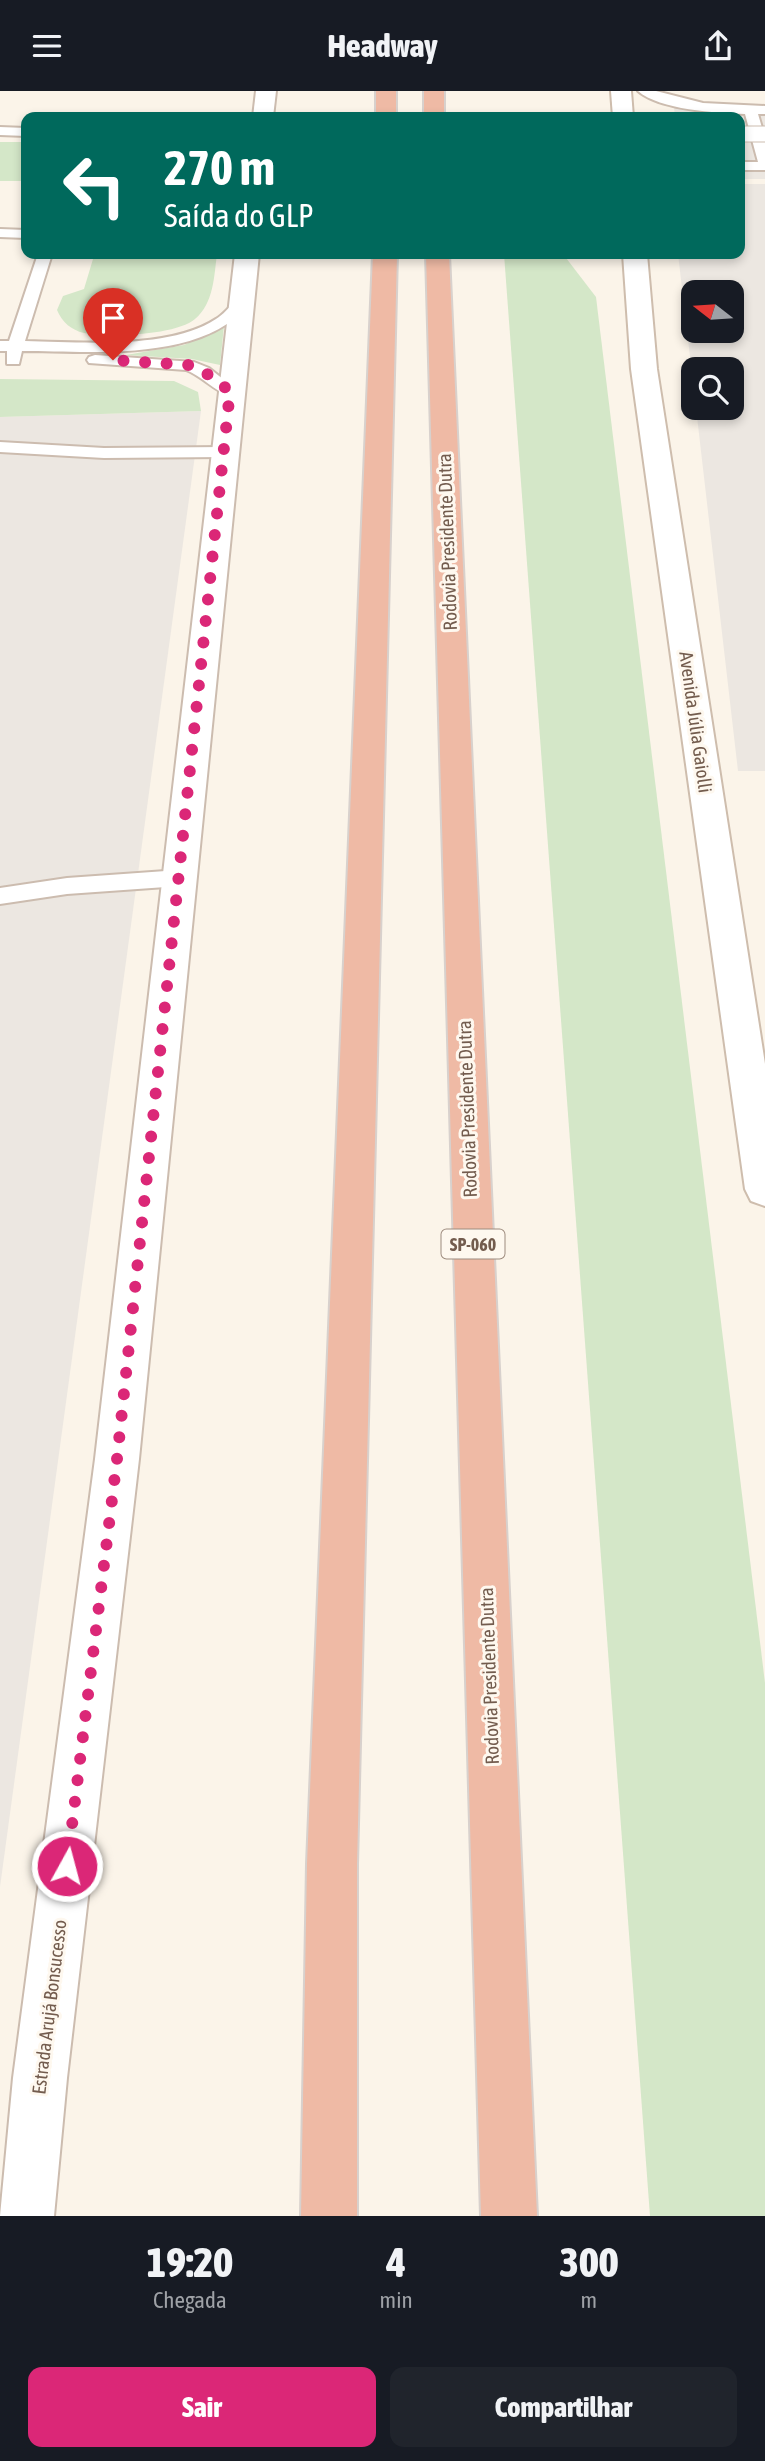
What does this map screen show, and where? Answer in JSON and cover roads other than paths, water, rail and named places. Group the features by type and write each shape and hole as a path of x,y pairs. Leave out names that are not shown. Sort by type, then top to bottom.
{"highway":[{"path":"386,91 386,112"},
{"path":"434,91 434,112"},
{"path":"329,2216 332,1864 385,259"},
{"name":"Rodovia Presidente Dutra","path":"437,259 509,2216"}],"street":[{"path":"264,112 266,91"},
{"path":"621,91 623,112"},
{"name":"Estrada Arujá Bonsucesso","path":"26,2216 40,2078 117,1459 246,259"},
{"name":"Avenida Júlia Gaiolli","path":"635,259 644,369 765,1189"}],"lane":[{"path":"644,91 678,104 699,108 758,110 765,164 745,166"},
{"path":"0,118 21,118"},
{"path":"745,121 765,121"},
{"path":"0,131 21,132"},
{"path":"745,134 765,134"},
{"path":"0,233 21,233"},
{"path":"7,354 26,320 44,259"},
{"path":"7,354 161,341 191,335 221,322 240,304"},
{"path":"7,354 175,363 203,371 230,391"},
{"path":"0,447 104,453 225,452"},
{"path":"0,896 67,886 180,878"}]}
